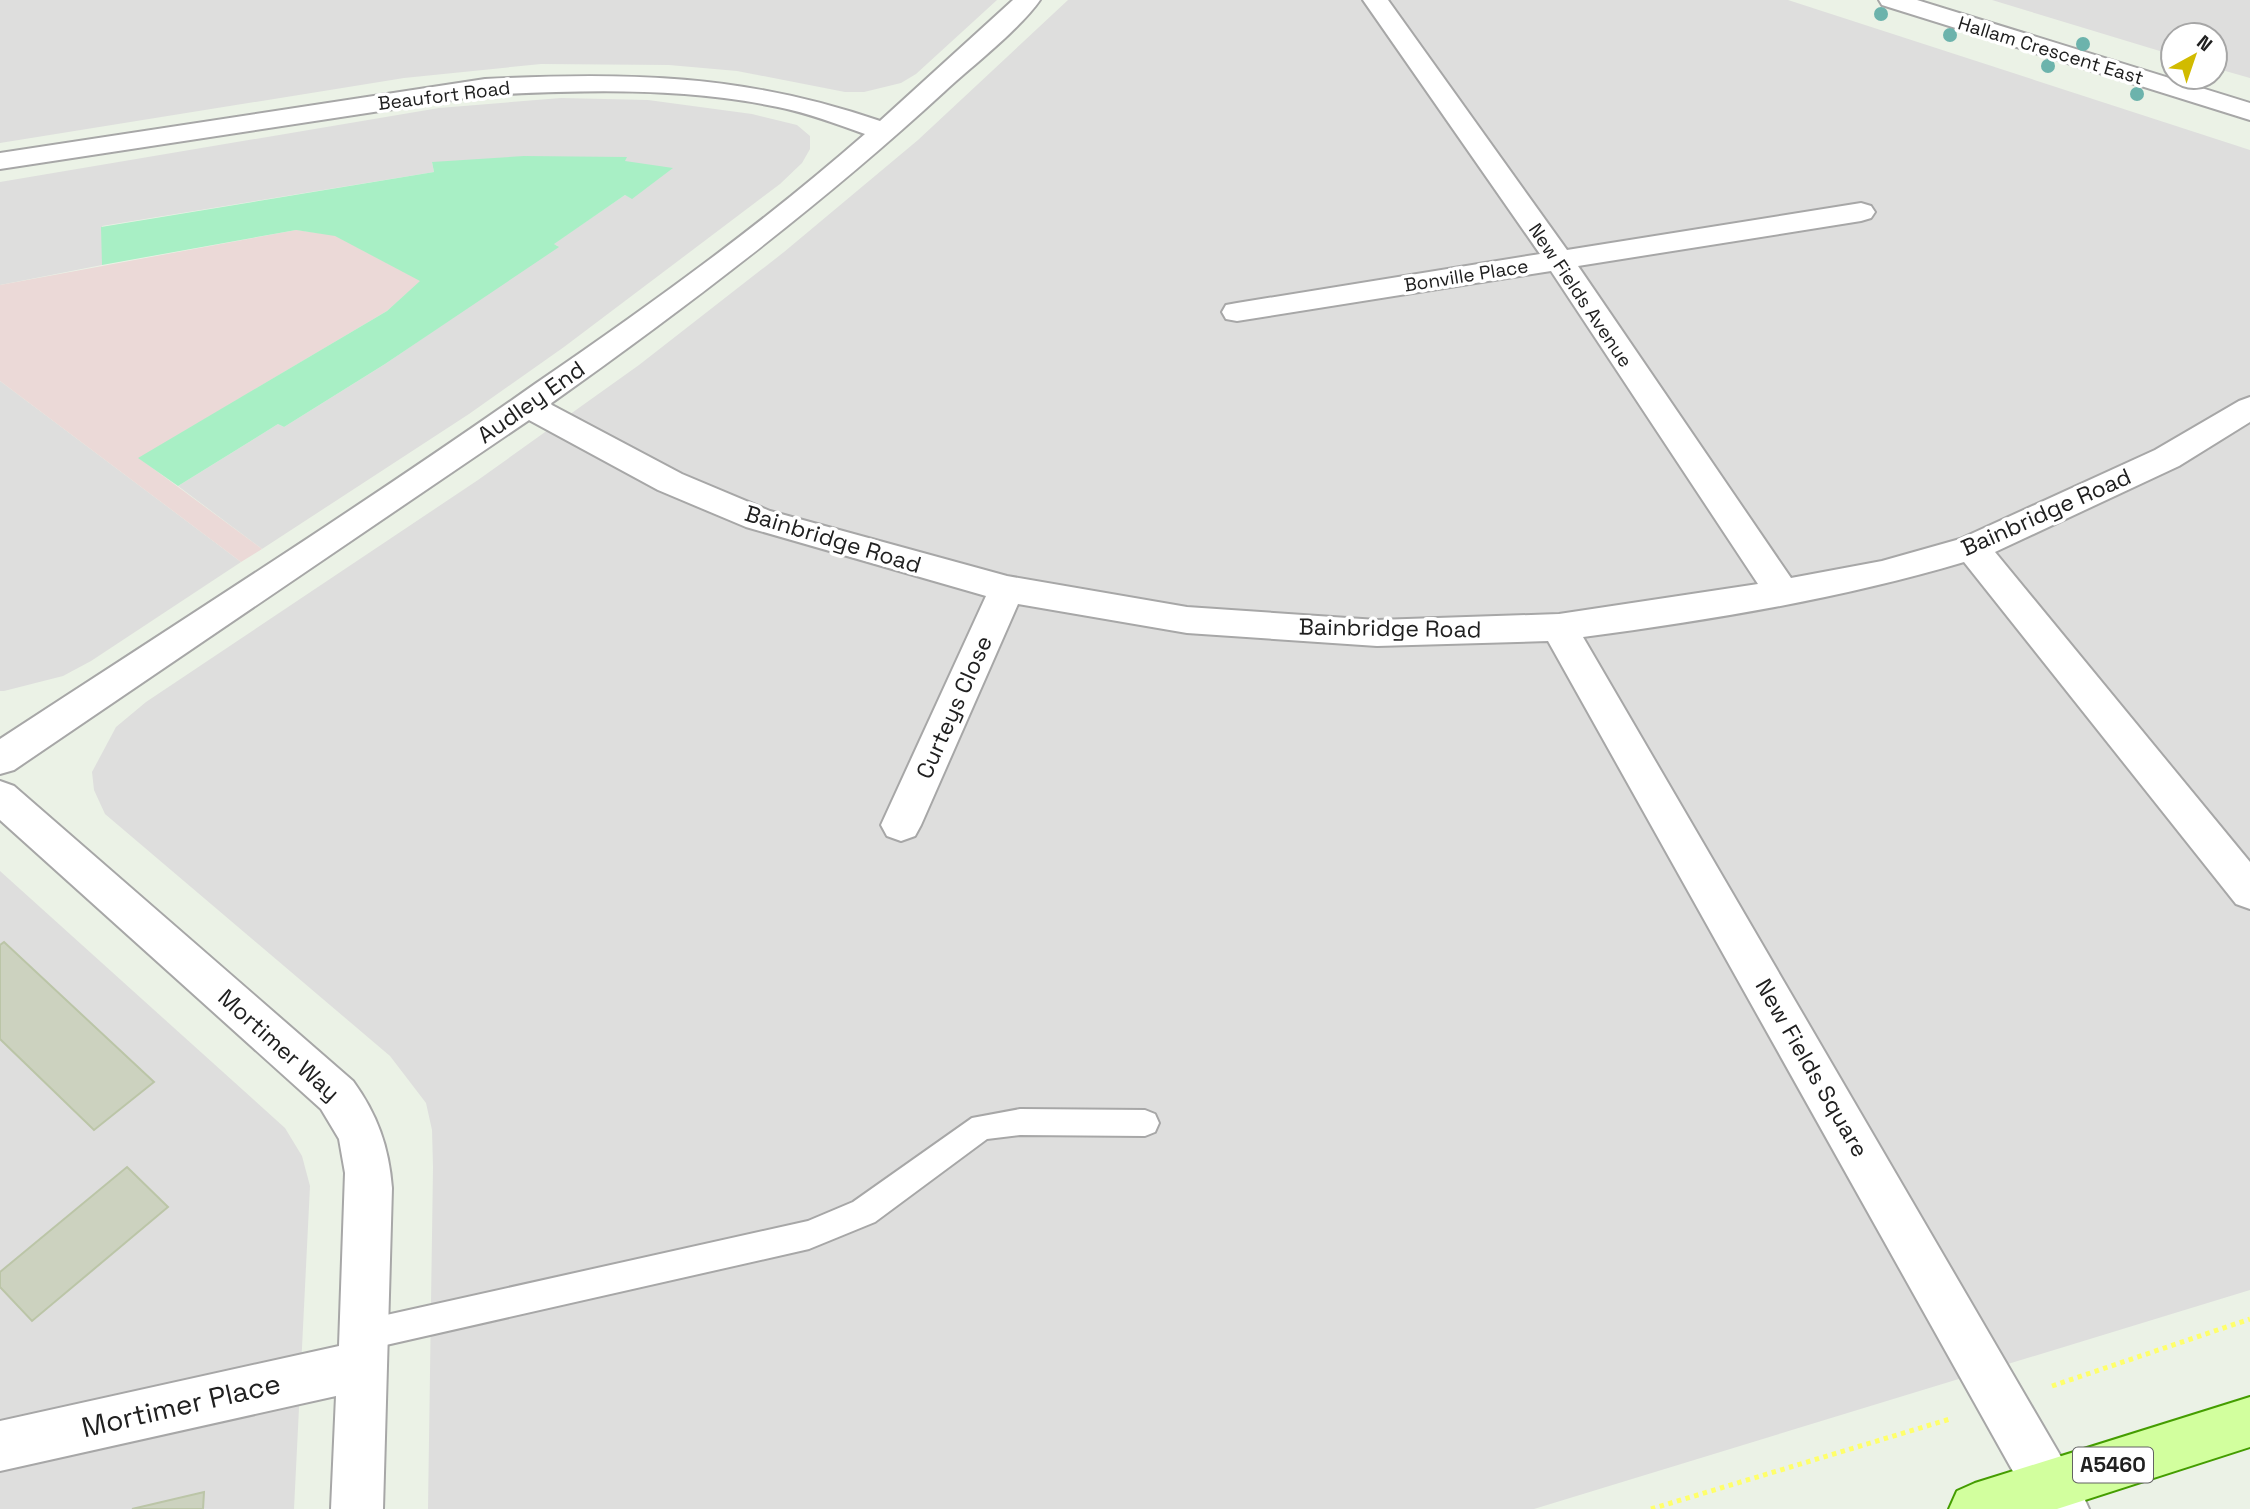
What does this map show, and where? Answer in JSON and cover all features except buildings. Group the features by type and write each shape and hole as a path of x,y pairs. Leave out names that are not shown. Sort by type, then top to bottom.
{"main road":[{"name":"A5460","path":"1975,1509 2056,1497 2250,1422"}],"street":[{"name":"Audley End","path":"0,759 528,406 792,210 885,132 1028,0"},
{"name":"New Fields Avenue","path":"1375,0 1559,260 1783,594"},
{"name":"Hallam Crescent East","path":"1891,0 2250,112"},
{"name":"Beaufort Road","path":"0,161 485,87 564,83 647,85 742,93 816,108 885,132"},
{"name":"Bonville Place","path":"1237,312 1861,212"},
{"name":"Bainbridge Road","path":"528,406 670,482 758,519 1007,589 1187,621 1377,633 1559,627 1783,594 1882,574 1972,548 2167,458 2250,408"},
{"path":"1972,548 2250,892"},
{"name":"Curteys Close","path":"901,825 1007,589"},
{"name":"New Fields Square","path":"1559,627 2056,1497"},
{"name":"Mortimer Way","path":"0,797 337,1095 358,1122 368,1154 369,1188 357,1509"},
{"name":"Mortimer Place","path":"0,1446 363,1350"}],"lane":[{"path":"363,1350 809,1235 864,1212 982,1127 1020,1122 1145,1123"}],"path":[{"path":"1651,1509 2004,1402 2250,1319"}],"shaded area":[{"path":"0,0 997,0 916,74 901,83 864,92 845,92 737,71 669,65 541,64 404,78 0,143"},
{"path":"1068,0 1788,0 2250,150 2250,1290 1534,1509 428,1509 433,1167 432,1130 426,1103 390,1056 105,814 94,790 92,772 116,727 146,702 478,480 639,365 784,252 918,140"},
{"path":"1992,0 2250,0 2250,78 2229,72 2229,21 2159,21 2159,51"},
{"path":"561,98 648,100 752,114 797,125 810,136 810,149 802,163 780,184 564,347 469,414 262,549 178,486 278,424 284,427 385,364 558,246 553,244 625,195 632,198 672,168 432,162 434,172 102,226 102,265 0,285 0,182 439,108"},
{"path":"296,230 334,235 421,281 387,311 139,458 262,549 241,562 0,381 0,285"},
{"path":"0,381 241,562 91,661 63,676 4,691 0,691"},
{"path":"0,871 285,1128 302,1156 310,1186 294,1509 0,1509"}],"green space":[{"path":"524,156 627,157 625,161 673,168 632,199 625,195 554,244 559,247 385,364 284,427 278,424 178,486 138,458 387,311 420,281 335,236 296,230 102,265 101,227 434,172 432,162"}]}
